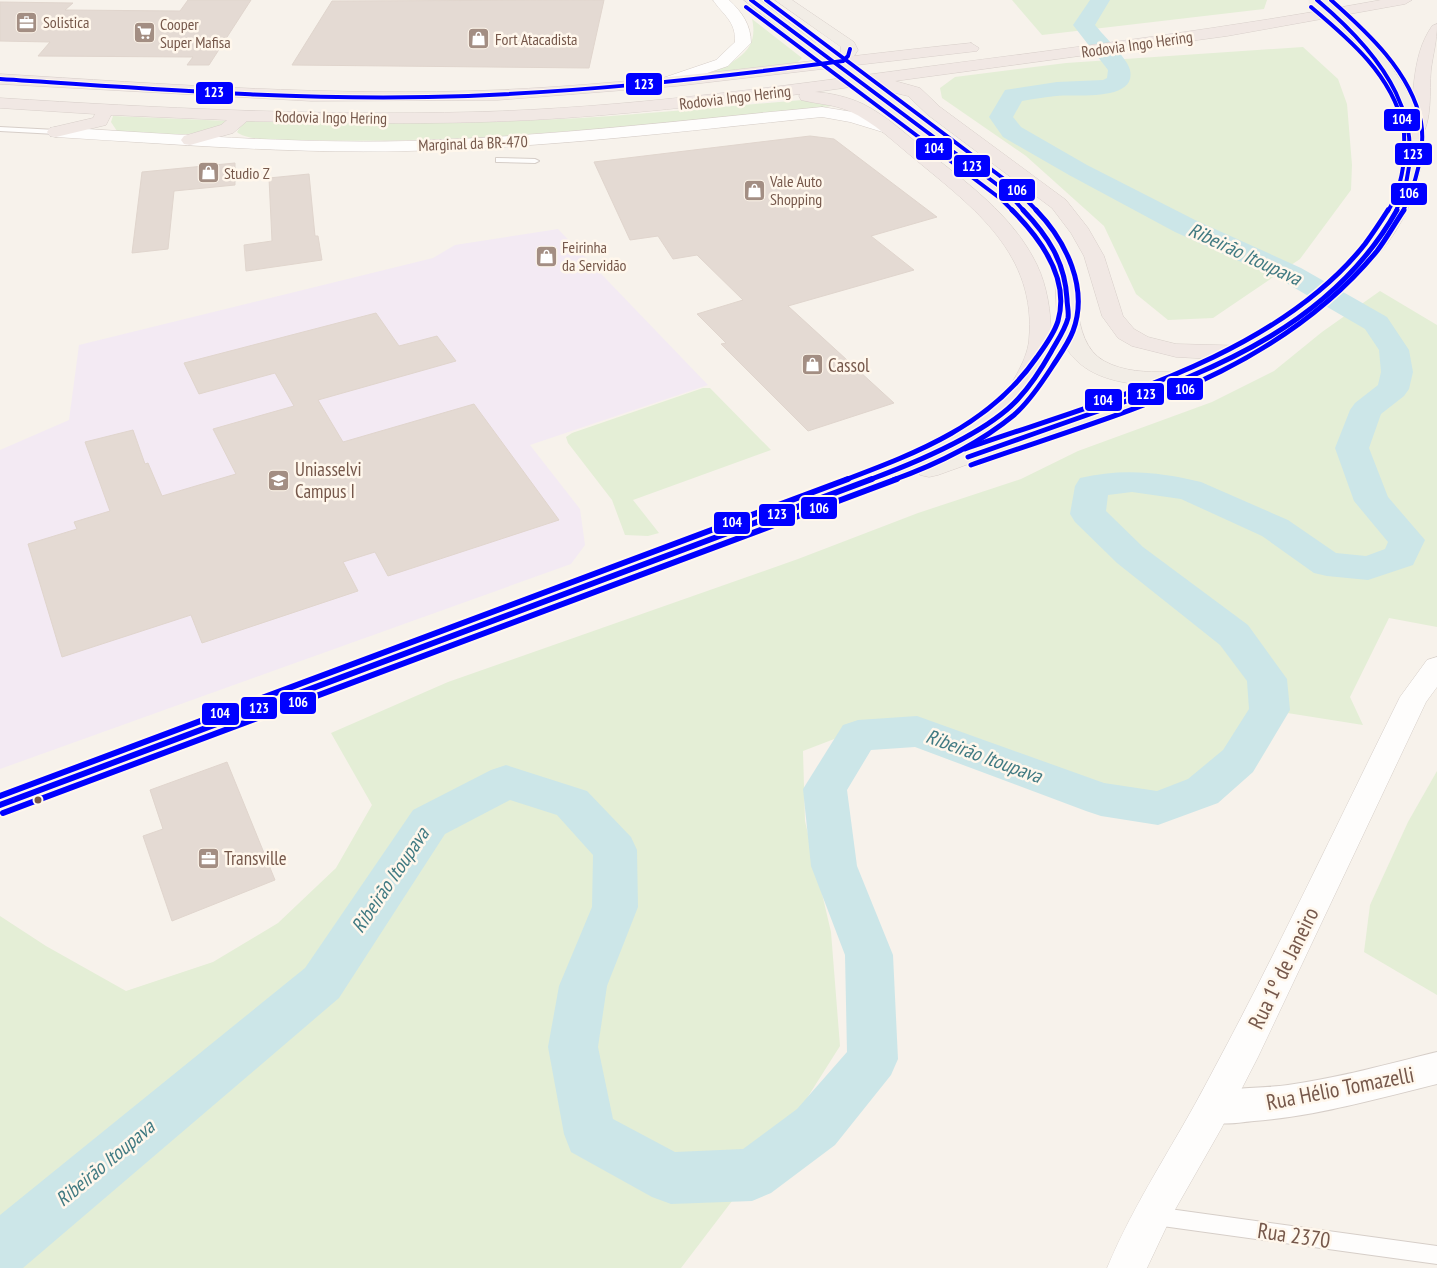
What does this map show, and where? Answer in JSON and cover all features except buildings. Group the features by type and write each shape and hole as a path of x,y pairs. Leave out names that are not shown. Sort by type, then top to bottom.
{"highway":[{"name":"Rodovia Ingo Hering","path":"1164,35 1355,0"},
{"name":"Rodovia Ingo Hering","path":"0,103 102,115 478,117 609,110 831,85 1060,49 1314,17 1404,0"},
{"path":"1414,135 1420,112 1420,78 1425,54 1437,28"},
{"path":"1011,45 1060,49"},
{"path":"0,79 226,92 426,97 548,92 982,48"},
{"path":"831,85 889,84 914,92 934,111 1059,204 1075,223 1099,265 1114,317 1124,332 1138,339 1179,352 1216,354 1246,351"},
{"path":"689,102 808,96 825,97 865,111 991,215 1018,246 1029,266 1039,309 1039,345 1026,376 1008,408"},
{"path":"56,132 83,128 102,115"},
{"path":"102,115 101,128 111,136"},
{"path":"190,140 227,129 242,116"},
{"path":"227,129 239,142"}],"main road":[{"path":"751,0 1007,192 1042,226 1054,243 1065,280 1068,318 1076,348 1087,359 1102,369 1135,378 1155,380 1197,376"},
{"path":"782,0 848,45 850,50 848,56 842,61"},
{"path":"767,518 905,479 1197,376 1246,351 1309,310 1362,261 1394,222 1410,183 1416,148 1414,135 1396,86 1360,36 1317,0"},
{"path":"0,805 894,471 941,450 1008,408 1038,374 1068,318"}],"street":[{"path":"669,81 722,63 743,43 744,34 741,23 720,0"},
{"name":"Marginal da BR-470","path":"56,132 239,142 405,146 529,142 813,113 853,117 886,128"},
{"name":"Rua 1º de Janeiro","path":"1127,1268 1150,1216 1214,1108 1275,987 1414,697 1437,668"},
{"name":"Rua Hélio Tomazelli","path":"1214,1108 1286,1102 1322,1096 1437,1068"}],"lane":[{"path":"0,129 56,132"},
{"path":"499,160 535,161"},
{"name":"Rua 2370","path":"1150,1216 1437,1255"}],"shaded area":[{"name":"Uniasselvi Campus I","path":"558,229 708,385 530,445 580,509 585,545 571,564 0,769 0,450 69,420 79,345 433,258 455,245"}],"green space":[{"path":"1012,0 1267,0 1264,9 1042,35"},
{"path":"752,19 802,58 797,63 707,75 735,61 748,48 752,40"},
{"path":"1303,47 1338,79 1347,104 1352,165 1351,190 1300,259 1213,318 1168,320 1136,294 1104,226 1026,156 942,98 940,88 955,77 1066,63"},
{"path":"802,100 833,106 635,126 436,139 370,141 268,140 242,135 237,132 244,121 446,123 550,120"},
{"path":"113,116 228,121 202,132 174,135 117,131 111,122"},
{"path":"1380,291 1437,325 1437,627 1389,618 1350,697 1363,725 1249,707 1249,722 1235,750 1215,775 1180,791 1136,794 1086,785 983,740 889,718 803,751 805,821 831,932 840,1046 790,1125 681,1268 0,1268 0,916 46,946 126,991 213,962 278,923 336,868 372,805 331,733 448,682 798,559 918,513 1021,479 1078,451 1212,402 1274,371 1322,332"},
{"path":"703,388 710,388 771,450 633,500 659,533 648,536 625,535 612,500 568,443 566,437 572,433"},
{"path":"1437,771 1437,995 1364,952 1370,905 1408,822"}],"waterway":[{"name":"Ribeirão Itoupava","path":"0,1251 322,983 429,822 506,782 572,803 615,850 615,907 583,986 573,1047 590,1134 671,1178 752,1175 816,1127 873,1059 869,955 834,866 825,789 858,736 917,731 1101,799 1158,808 1203,791 1238,761 1270,710 1267,679 1234,635 1130,555 1088,514 1092,486 1132,481 1189,490 1275,528 1327,564 1368,568 1400,557 1407,540 1372,501 1352,448 1366,410 1393,389 1397,372 1394,350 1376,323 1291,274 1185,226 1078,170 1012,132 1001,117 1013,95 1057,89 1107,87 1119,81 1119,69 1084,25 1100,0"}],"transit line":[{"name":"123","path":"0,805 894,471 967,435 995,418 1018,399 1044,364 1064,329 1068,317 1066,280 1061,263 1044,232 1007,192 751,0"},
{"name":"106","path":"3,813 897,479 972,443 1001,425 1025,404 1064,349 1073,332 1076,320 1078,300 1076,281 1071,263 1052,228 1012,185 766,0"},
{"name":"123","path":"968,457 1181,382 1252,348 1288,325 1324,298 1355,269 1382,236 1401,202 1412,165 1414,150 1412,124 1406,105 1397,87 1374,55 1347,26 1317,0"},
{"name":"106","path":"971,465 1184,390 1221,373 1262,350 1304,321 1343,287 1377,250 1404,209 1419,167 1421,123 1407,87 1386,55 1331,0"},
{"name":"104","path":"0,796 891,463 956,432 993,407 1010,392 1046,344 1054,331 1059,316 1060,298 1058,282 1053,266 1036,237 1001,199 746,7"},
{"name":"104","path":"965,449 1178,374 1213,358 1252,337 1293,310 1331,279 1365,245 1390,207 1404,168 1404,128 1391,92 1368,60 1311,7"},
{"name":"123","path":"0,79 267,95 428,97 532,93 688,80 843,61 848,56 850,49"}],"place":[{"name":"Solistica","path":"27,22"},
{"name":"Cooper Super Mafisa","path":"144,33"},
{"name":"Fort Atacadista","path":"479,39"},
{"name":"Studio Z","path":"208,173"},
{"name":"Vale Auto Shopping","path":"754,190"},
{"name":"Feirinha da Servidão","path":"546,256"},
{"name":"Cassol","path":"812,365"},
{"name":"Uniasselvi Campus I","path":"279,480"},
{"name":"Transville","path":"208,858"}]}
